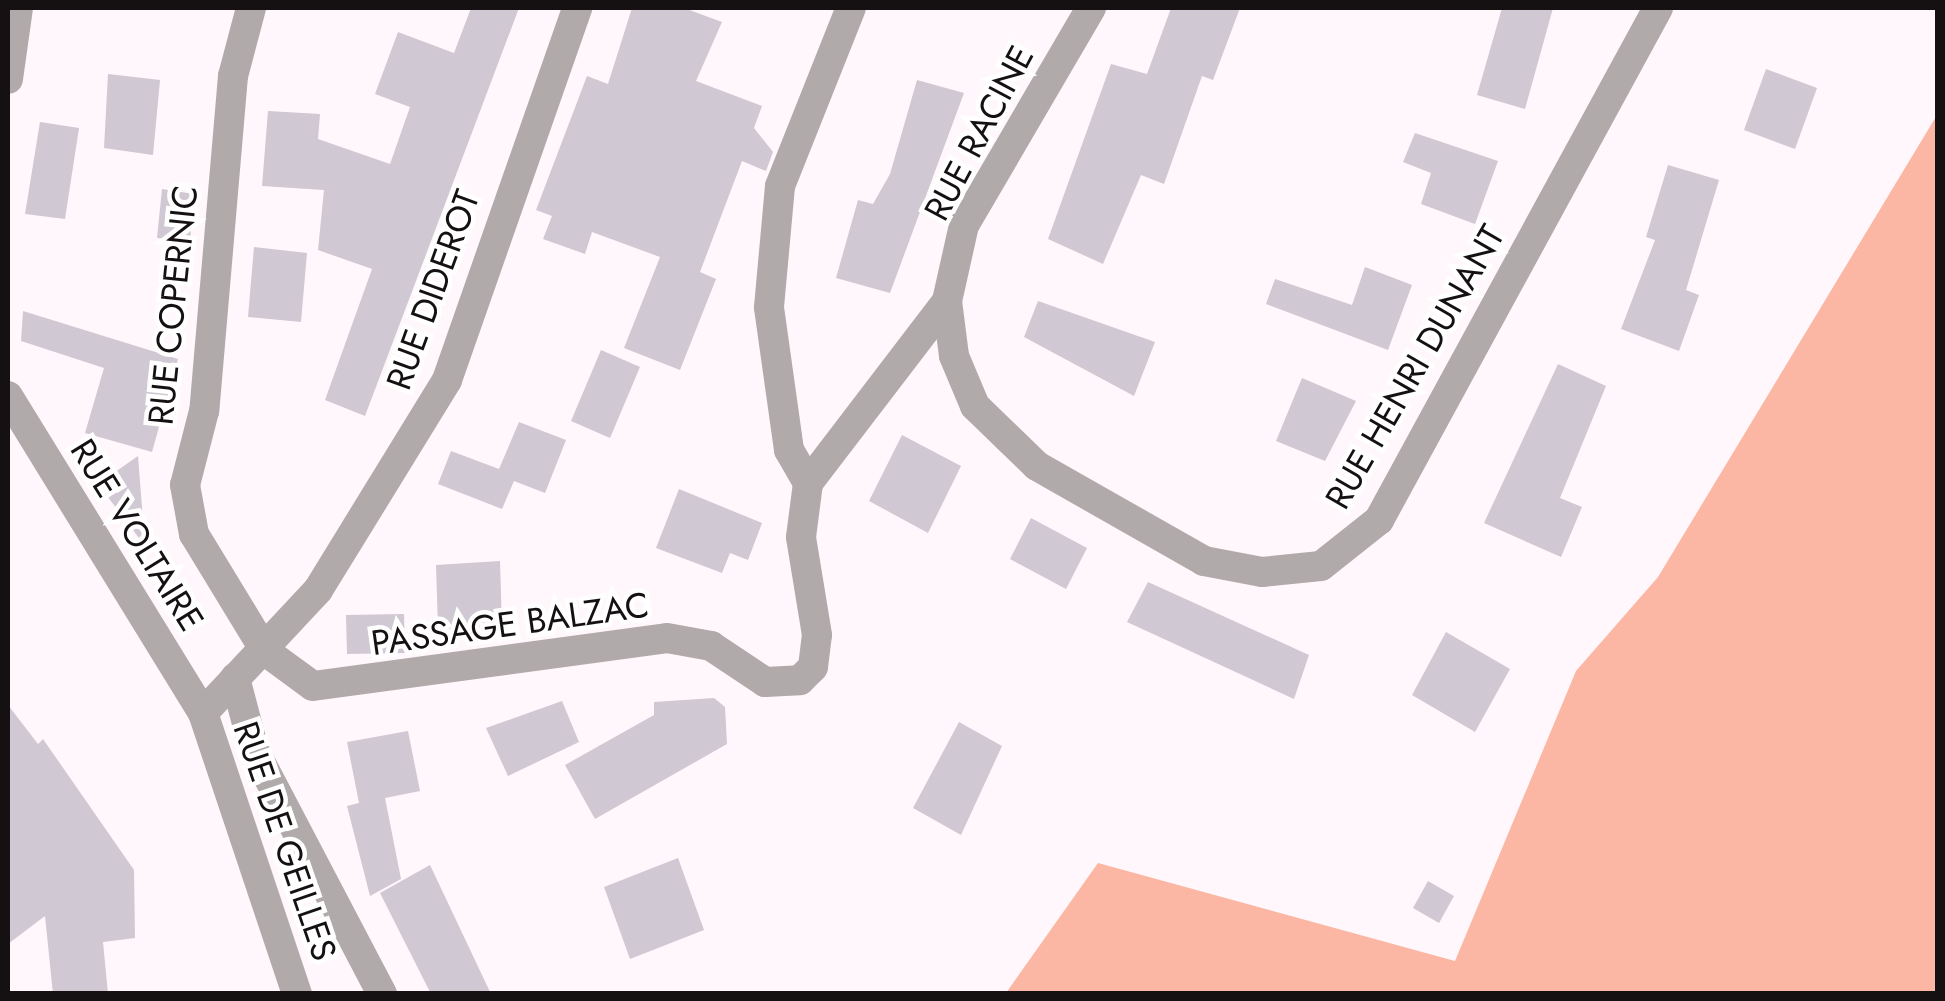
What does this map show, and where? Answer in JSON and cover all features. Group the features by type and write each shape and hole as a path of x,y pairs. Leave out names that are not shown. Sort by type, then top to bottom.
{"street":[{"path":"8,79 18,8"},
{"name":"RUE COPERNIC","path":"251,8 233,76 204,411 185,485 194,534 265,651"},
{"name":"RUE DIDEROT","path":"203,713 265,651 368,522 447,380 577,8"},
{"path":"808,483 790,450 769,307 777,221 792,140 851,8"},
{"name":"RUE RACINE","path":"947,300 964,226 1091,8"},
{"name":"RUE HENRI DUNANT","path":"947,300 954,356 975,406 1037,466 1204,561 1262,572 1321,566 1379,520 1658,8"},
{"name":"PASSAGE BALZAC","path":"265,651 294,676 329,689 689,638 784,685 814,667 801,537 808,483 947,300"},
{"name":"RUE VOLTAIRE","path":"8,396 203,713"},
{"path":"235,678 254,750 382,994"},
{"name":"RUE DE GEILLES","path":"203,713 297,994"}],"shaded area":[{"path":"1937,115 1937,993 1006,993 1098,863 1455,961 1576,671 1658,577"}],"building":[{"path":"471,8 519,8 365,416 325,400 372,269 318,250 324,190 262,186 268,111 320,114 318,139 390,164 410,107 375,94 398,32 454,53"},
{"path":"632,8 684,8 722,22 696,81 762,106 754,128 773,152 766,171 742,161 700,272 716,279 680,370 624,348 660,257 592,232 585,254 543,239 552,216 536,210 587,76 608,84"},
{"path":"1171,8 1240,8 1213,80 1202,76 1164,184 1141,175 1103,264 1048,239 1111,64 1147,74"},
{"path":"1502,8 1553,8 1525,109 1477,95"},
{"path":"1766,69 1817,88 1795,149 1744,130"},
{"path":"108,74 160,80 153,155 104,148"},
{"path":"917,80 964,93 890,293 836,278 858,200 873,204 890,174"},
{"path":"40,122 79,128 65,219 25,214"},
{"path":"1415,133 1498,161 1475,224 1421,204 1431,173 1403,162"},
{"path":"1668,165 1719,180 1686,290 1699,295 1679,351 1621,329 1655,240 1646,237"},
{"path":"162,189 194,194 190,242 157,238"},
{"path":"254,247 307,253 301,322 248,317"},
{"path":"1365,267 1412,285 1388,350 1266,304 1275,279 1352,305"},
{"path":"1038,301 1155,342 1134,396 1024,337"},
{"path":"23,311 178,359 152,452 85,433 104,368 21,341"},
{"path":"601,350 640,367 610,438 571,421"},
{"path":"1558,364 1606,386 1560,498 1582,507 1561,557 1484,523"},
{"path":"1302,378 1356,401 1325,461 1276,441"},
{"path":"519,422 566,440 545,493 514,481 502,509 438,484 451,451 499,469"},
{"path":"902,435 961,466 928,533 869,501"},
{"path":"138,456 145,546 98,484"},
{"path":"679,489 762,523 748,560 730,553 722,573 656,548"},
{"path":"1031,518 1087,548 1066,589 1010,559"},
{"path":"500,561 502,627 438,629 436,565"},
{"path":"1148,582 1309,655 1294,699 1127,622"},
{"path":"404,614 405,653 347,654 346,615"},
{"path":"1446,632 1510,669 1475,732 1412,695"},
{"path":"714,698 725,707 727,744 595,819 565,765 654,715 654,702"},
{"path":"562,701 579,742 508,776 486,728"},
{"path":"8,705 38,744 43,739 134,870 135,938 103,942 108,994 53,994 45,916 8,944"},
{"path":"959,722 1002,746 961,835 913,808"},
{"path":"408,731 420,791 385,798 401,879 370,896 347,806 359,803 347,742"},
{"path":"678,858 704,930 630,959 604,887"},
{"path":"430,865 491,994 431,994 380,893"},
{"path":"1428,881 1454,896 1439,923 1413,908"}]}
